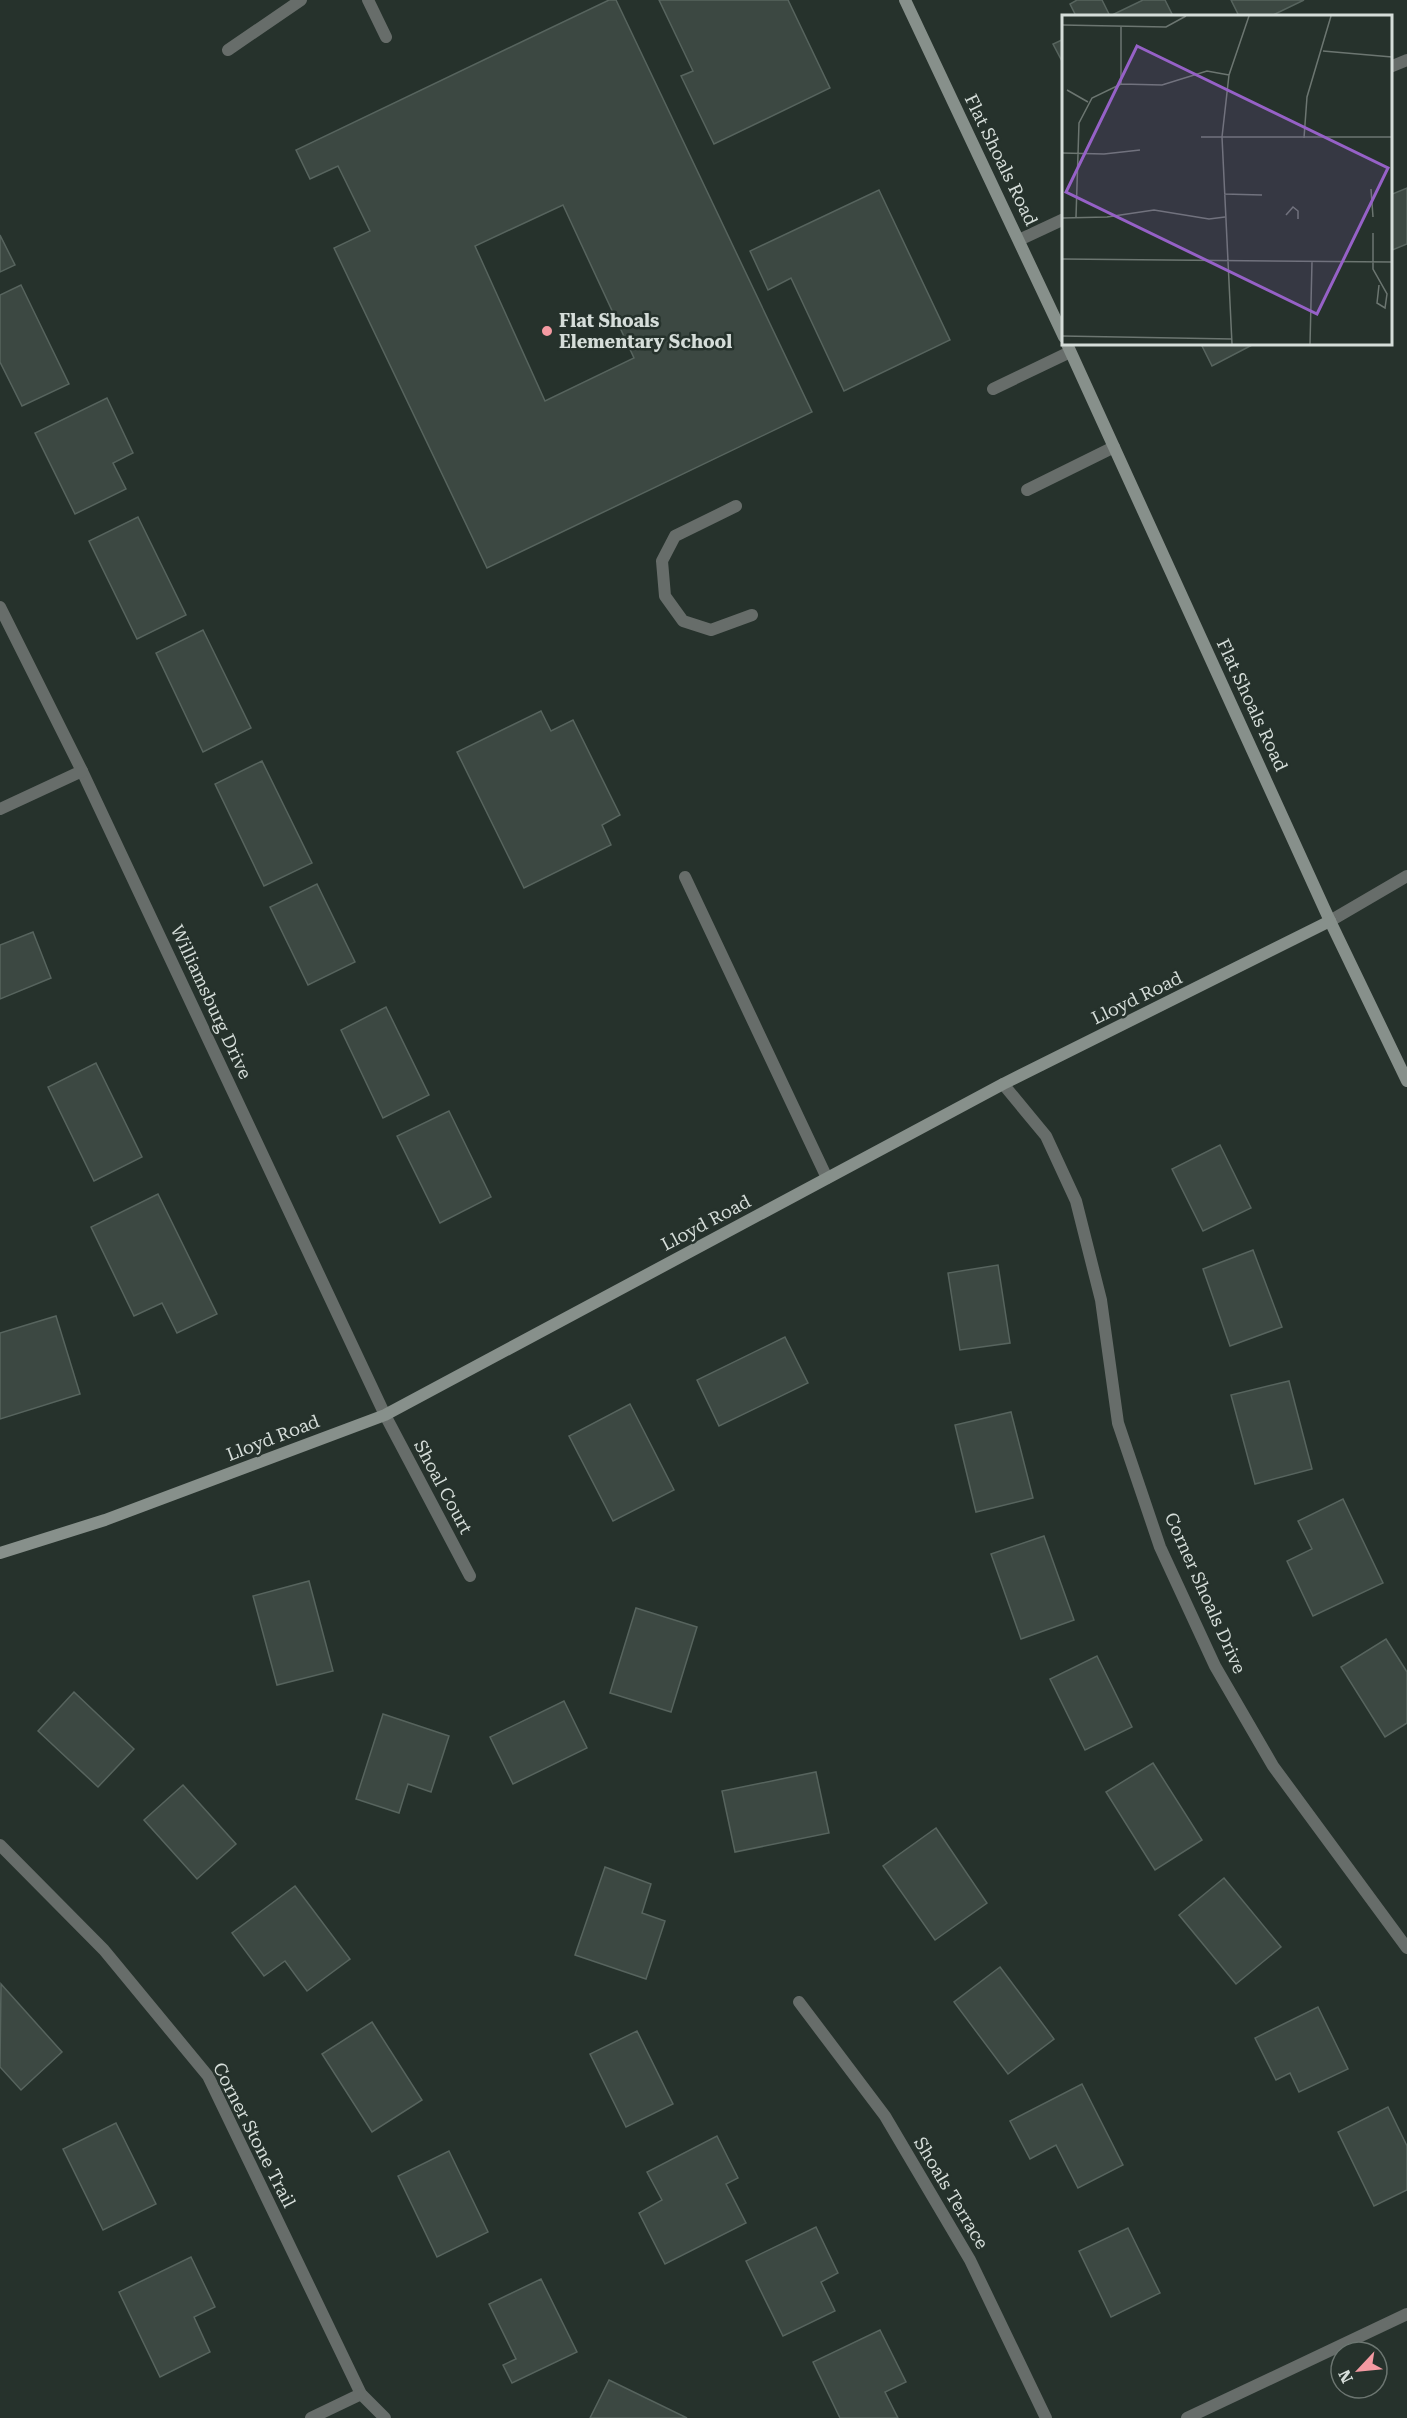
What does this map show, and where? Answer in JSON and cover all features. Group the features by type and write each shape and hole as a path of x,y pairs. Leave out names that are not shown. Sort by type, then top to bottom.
{"street":[{"path":"228,50 301,0"},
{"path":"368,0 386,37"},
{"name":"Flat Shoals Road","path":"905,0 1062,333"},
{"path":"1392,66 1407,60"},
{"path":"1019,240 1062,220"},
{"path":"993,389 1068,348"},
{"name":"Flat Shoals Road","path":"1068,348 1330,921 1407,1081"},
{"path":"1027,490 1114,447"},
{"path":"736,506 675,536 662,561 664,596 682,621 711,630 752,615"},
{"name":"Williamsburg Drive","path":"0,608 82,771 385,1415"},
{"path":"0,808 82,771"},
{"name":"Lloyd Road","path":"0,1553 105,1520 385,1415 1004,1084 1330,921 1407,876"},
{"path":"685,877 827,1178"},
{"name":"Corner Shoals Drive","path":"1004,1084 1046,1136 1076,1201 1101,1300 1118,1423 1160,1547 1215,1666 1273,1766 1407,1948"},
{"name":"Shoal Court","path":"385,1415 470,1576"},
{"name":"Corner Stone Trail","path":"0,1845 104,1950 208,2076 361,2394 385,2418"},
{"name":"Shoals Terrace","path":"799,2002 885,2116 970,2260 1046,2418"},
{"path":"1187,2418 1407,2314"},
{"path":"311,2418 361,2394"}],"building":[{"path":"609,0 616,0 812,412 487,568 334,248 370,231 338,166 310,179 296,150","holes":["563,205 634,358 545,401 475,246"]},
{"path":"659,0 788,0 830,88 714,144 681,76 693,71"},
{"path":"1077,0 1102,0 1110,15 1076,15 1070,4"},
{"path":"1143,0 1165,0 1172,15 1112,15"},
{"path":"1231,0 1304,0 1273,15 1238,15"},
{"path":"1062,40 1062,61 1053,44"},
{"path":"1407,188 1407,244 1392,250 1392,194"},
{"path":"879,190 950,340 844,391 791,278 768,290 750,251"},
{"path":"0,235 15,265 0,272"},
{"path":"21,285 69,384 22,406 0,362 0,295"},
{"path":"1202,345 1252,345 1212,366"},
{"path":"107,398 133,453 113,463 126,489 75,514 35,433"},
{"path":"138,517 186,615 137,639 89,541"},
{"path":"203,630 251,728 203,752 156,653"},
{"path":"541,711 551,731 573,720 620,815 602,825 611,845 524,888 457,752"},
{"path":"262,761 312,863 264,886 215,784"},
{"path":"317,884 355,962 308,985 270,907"},
{"path":"33,932 51,978 0,999 0,945"},
{"path":"386,1007 429,1095 383,1118 341,1030"},
{"path":"96,1063 142,1157 94,1181 48,1087"},
{"path":"449,1111 491,1197 440,1223 397,1136"},
{"path":"1220,1145 1251,1208 1203,1231 1172,1169"},
{"path":"158,1194 217,1314 177,1333 162,1303 134,1316 91,1227"},
{"path":"1253,1250 1282,1327 1230,1346 1203,1269"},
{"path":"998,1265 1010,1343 960,1350 948,1273"},
{"path":"56,1316 80,1394 0,1419 0,1333"},
{"path":"785,1337 808,1383 719,1426 697,1380"},
{"path":"1289,1381 1312,1469 1255,1484 1231,1395"},
{"path":"630,1404 674,1490 613,1521 569,1436"},
{"path":"1011,1412 1033,1498 976,1512 955,1425"},
{"path":"1343,1499 1383,1583 1313,1616 1287,1561 1312,1549 1298,1521"},
{"path":"1044,1536 1074,1620 1021,1639 991,1554"},
{"path":"309,1581 333,1671 277,1685 253,1596"},
{"path":"636,1608 697,1627 671,1712 610,1693"},
{"path":"1386,1639 1407,1672 1407,1723 1385,1737 1341,1667"},
{"path":"1097,1656 1132,1727 1085,1750 1050,1679"},
{"path":"74,1692 134,1749 98,1787 38,1731"},
{"path":"564,1701 587,1748 513,1784 490,1737"},
{"path":"383,1714 449,1736 431,1792 408,1784 399,1813 356,1799"},
{"path":"1153,1763 1202,1840 1155,1870 1106,1792"},
{"path":"816,1772 829,1833 735,1852 722,1791"},
{"path":"183,1785 236,1844 197,1879 144,1820"},
{"path":"936,1828 987,1903 935,1940 883,1866"},
{"path":"605,1867 651,1884 642,1913 665,1921 646,1979 575,1955"},
{"path":"1224,1878 1281,1947 1236,1984 1179,1915"},
{"path":"295,1886 350,1959 307,1991 285,1961 264,1976 232,1933"},
{"path":"1000,1967 1054,2039 1008,2074 954,2002"},
{"path":"1,1984 62,2052 21,2090 0,2067"},
{"path":"1318,2007 1348,2069 1299,2092 1290,2073 1276,2080 1255,2038"},
{"path":"372,2022 422,2100 372,2132 322,2054"},
{"path":"637,2031 673,2104 626,2127 590,2054"},
{"path":"1082,2084 1123,2165 1078,2188 1056,2145 1030,2159 1010,2121"},
{"path":"1388,2107 1407,2146 1407,2190 1374,2206 1338,2132"},
{"path":"116,2123 156,2204 103,2230 63,2149"},
{"path":"717,2136 738,2178 726,2184 746,2223 665,2264 639,2213 662,2200 647,2172"},
{"path":"449,2151 488,2232 437,2257 398,2176"},
{"path":"816,2227 838,2273 821,2282 835,2311 783,2336 746,2261"},
{"path":"1128,2228 1160,2293 1111,2317 1079,2251"},
{"path":"191,2257 215,2307 194,2317 210,2352 160,2377 119,2292"},
{"path":"541,2279 577,2352 512,2383 503,2365 516,2359 489,2304"},
{"path":"880,2330 906,2382 885,2392 898,2418 840,2418 813,2362"},
{"path":"609,2380 687,2418 590,2418"}],"place":[{"name":"Flat Shoals Elementary School","path":"547,331"}]}
